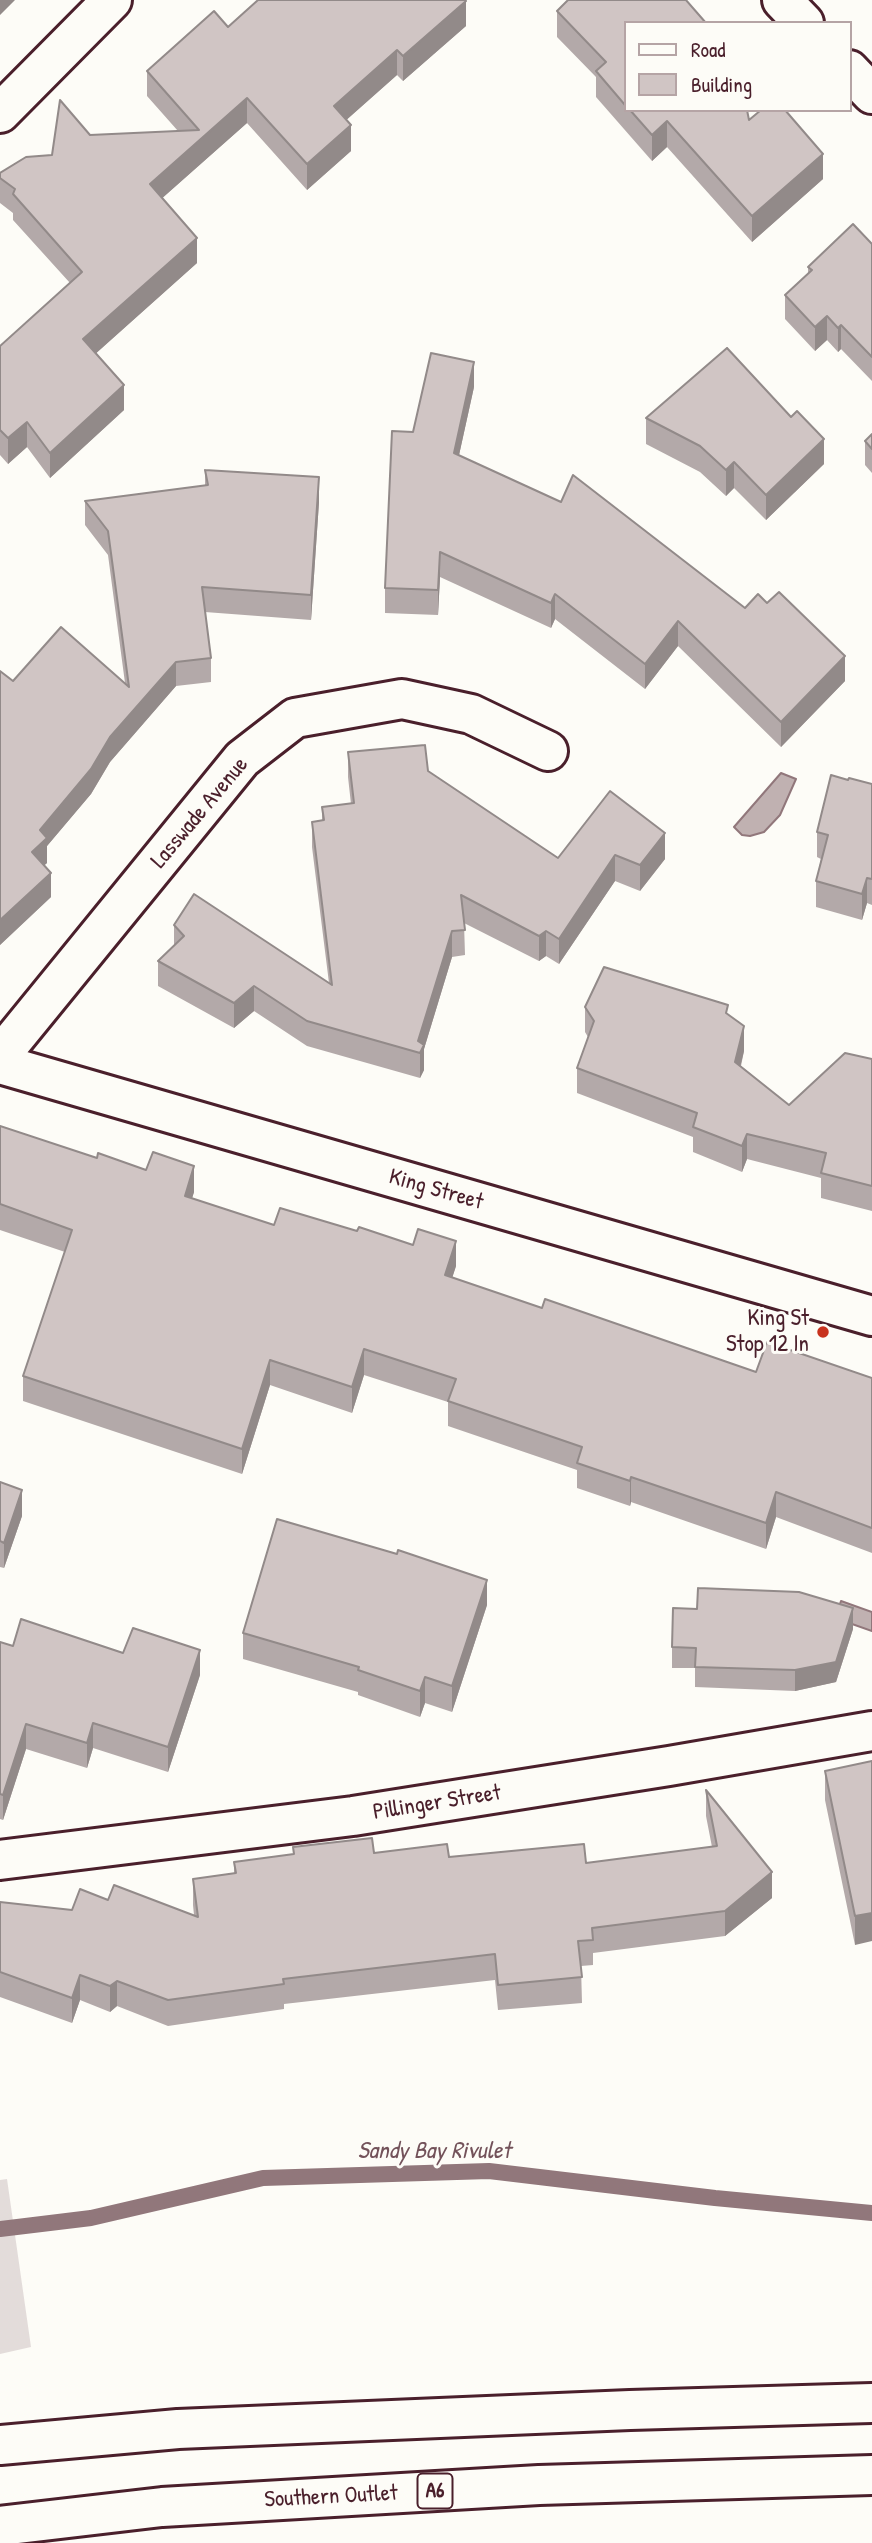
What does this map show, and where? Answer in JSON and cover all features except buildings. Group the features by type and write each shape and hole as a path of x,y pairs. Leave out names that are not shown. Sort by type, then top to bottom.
{"main road":[{"path":"0,113 112,0"},
{"path":"782,0 802,21"},
{"path":"851,72 872,93"},
{"name":"Lasswade Avenue","path":"0,1056 242,759 295,718 402,699 471,714 548,751"},
{"name":"King Street","path":"0,1065 872,1316"},
{"name":"Pillinger Street","path":"0,1860 354,1816 872,1731"},
{"path":"0,2445 178,2429 643,2409 872,2403"},
{"name":"Southern Outlet","path":"0,2526 162,2507 330,2497 538,2485 872,2475"}],"shaded area":[{"path":"781,773 796,779 780,815 764,832 742,835 734,827"},
{"path":"841,1601 872,1612 872,1631 835,1618"},
{"path":"7,2179 31,2347 0,2354 0,2180"}],"waterway":[{"name":"Sandy Bay Rivulet","path":"0,2229 91,2218 263,2178 489,2171 715,2198 872,2213"}],"place":[{"name":"King St Stop 12 In","path":"823,1332"}]}
